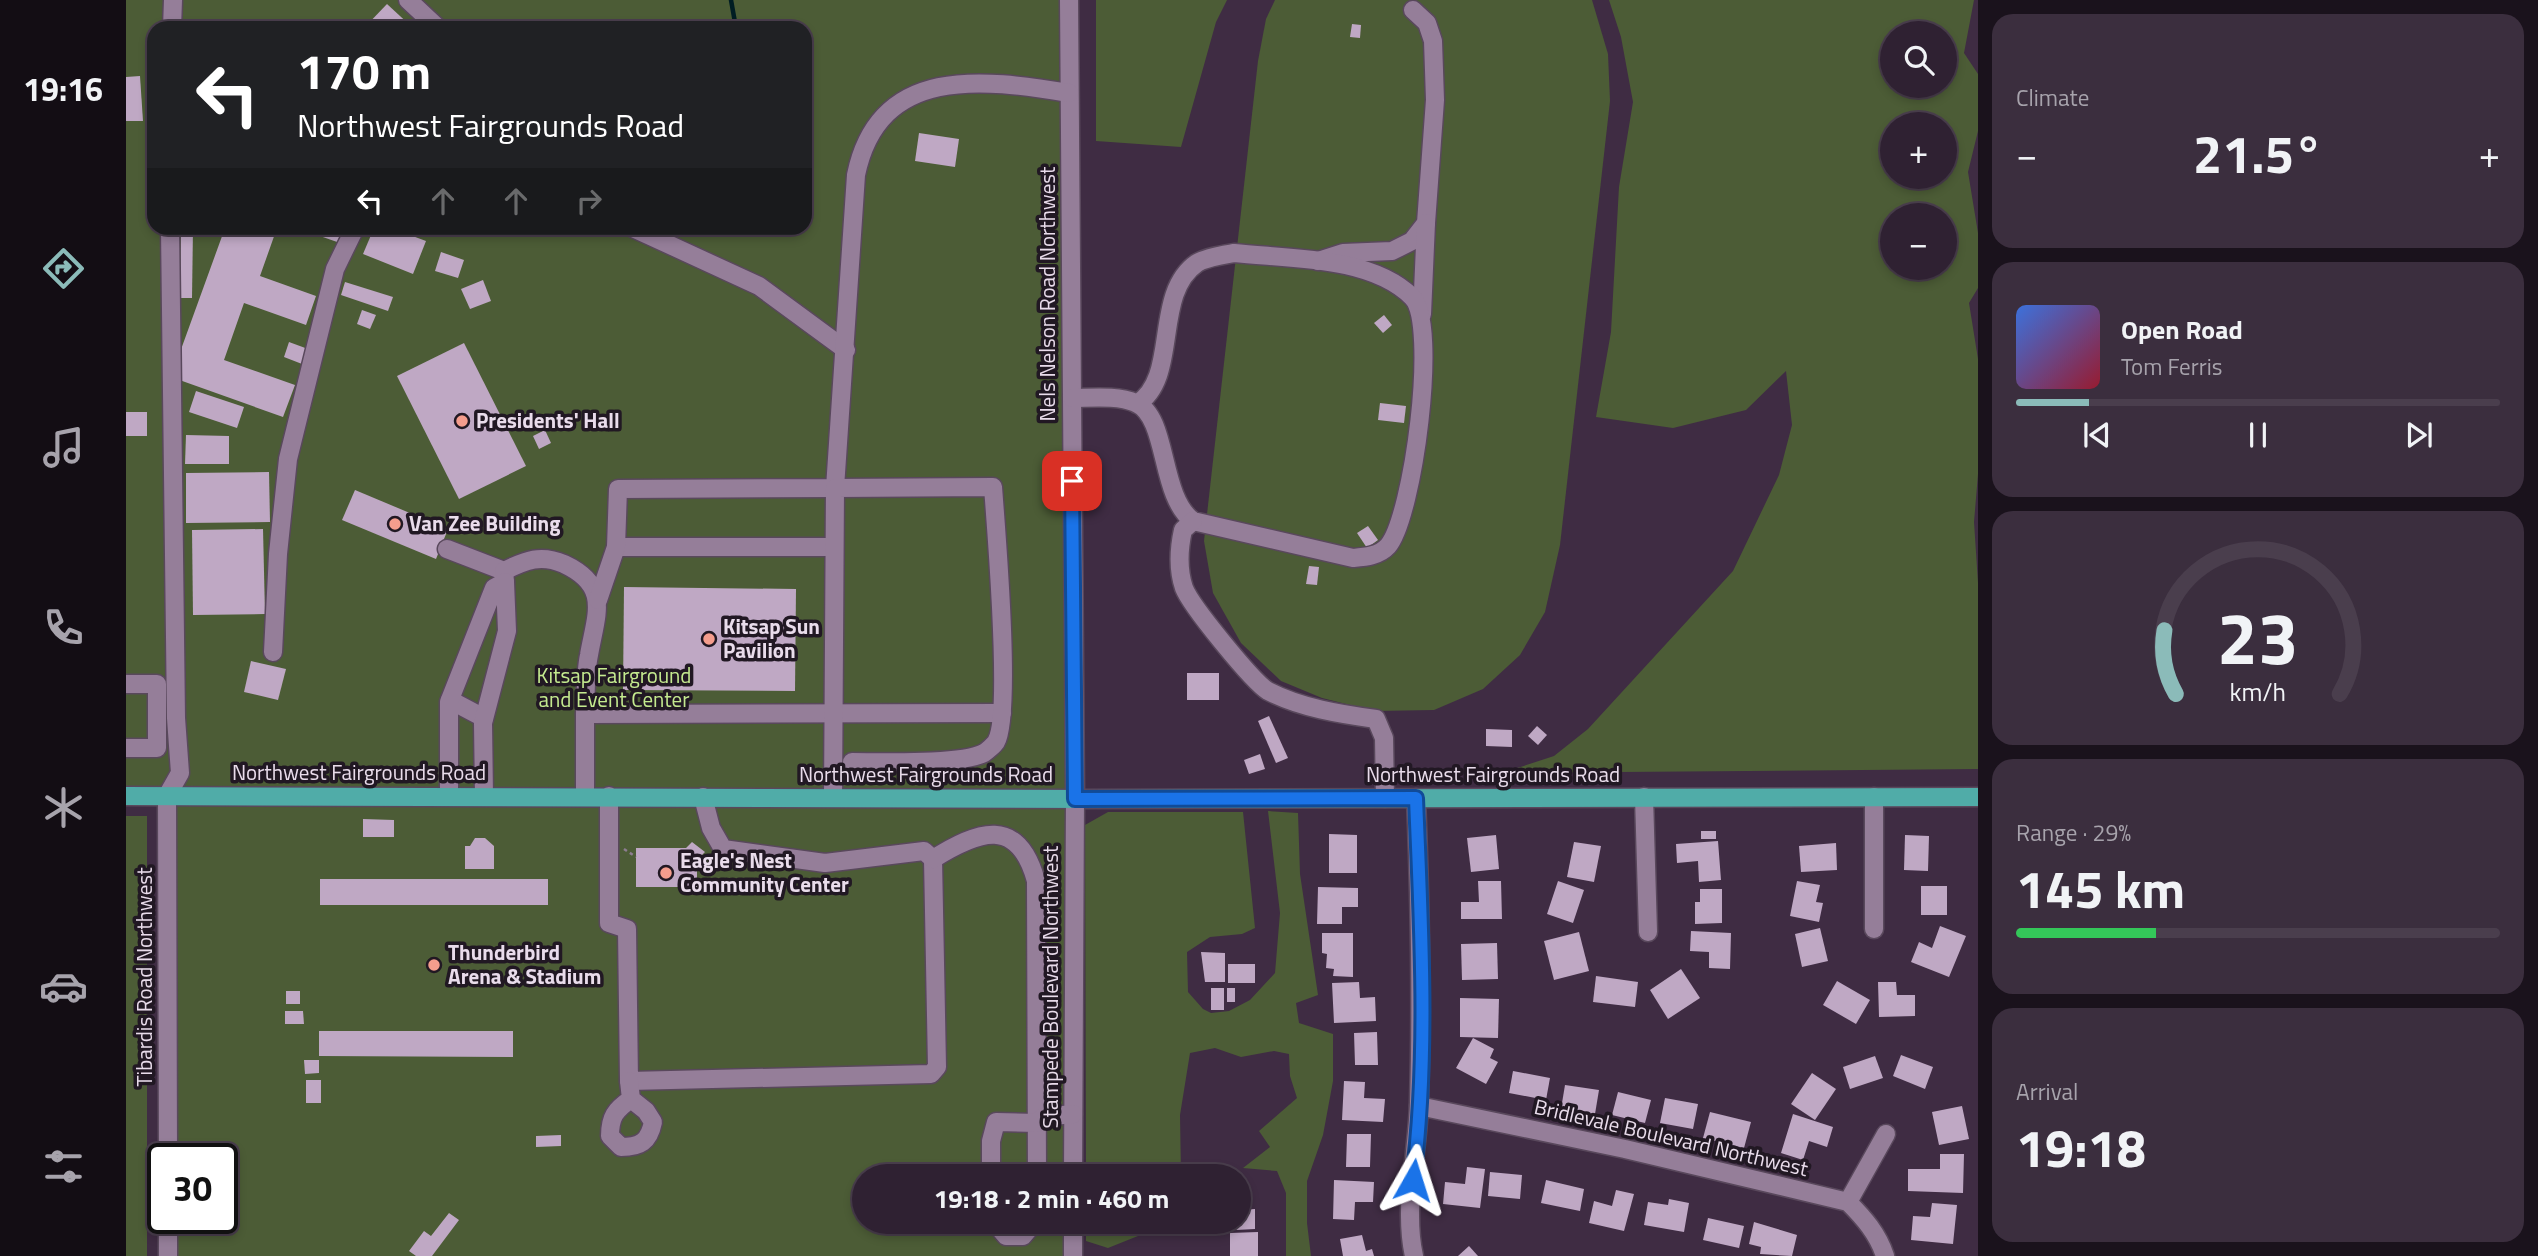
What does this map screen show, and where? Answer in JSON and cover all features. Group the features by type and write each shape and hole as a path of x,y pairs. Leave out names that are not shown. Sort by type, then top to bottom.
{"main road":[{"name":"Northwest Fairgrounds Road","path":"126,796 1075,799 1978,797"}],"street":[{"path":"172,21 173,0"},
{"path":"408,0 430,21"},
{"name":"Nels Nelson Road Northwest","path":"1069,0 1075,799"},
{"path":"1072,398 1121,400 1137,404 1151,420 1176,502 1193,521 1252,532 1353,558 1369,557 1386,548 1398,531 1410,490 1422,389 1426,223 1435,100 1433,41 1427,23 1413,10"},
{"path":"833,797 835,488 856,175 861,151 877,125 906,98 944,85 996,81 1069,93"},
{"path":"1315,262 1343,253 1392,251 1412,241 1426,223"},
{"path":"167,796 180,773 176,718 170,235"},
{"path":"273,652 278,554 288,459 335,269 352,235"},
{"path":"648,235 759,286 846,350"},
{"path":"1137,404 1153,390 1172,304 1179,285 1197,263 1234,253 1370,270 1395,282 1415,299 1422,317"},
{"path":"585,796 588,657 598,600 616,547 618,489 993,487 1000,571 1002,713 996,741 984,753 960,759 852,762"},
{"path":"1193,521 1183,530 1180,559 1184,588 1197,608 1251,678 1266,689 1306,706 1377,719 1384,738 1385,798"},
{"path":"616,547 833,547"},
{"path":"447,549 505,577"},
{"path":"449,795 450,700 494,588 529,558 553,559 584,573 598,600"},
{"path":"484,796 484,718 507,631 505,577"},
{"path":"126,684 157,684 157,748 126,748"},
{"path":"450,700 484,718"},
{"path":"585,714 1002,713"},
{"name":"Tibardis Road Northwest","path":"167,796 168,1143"},
{"path":"609,796 609,923 627,929 630,1090 931,1074 937,1068 933,859 924,851 825,863 723,849 711,828 703,797"},
{"path":"1644,797 1648,932"},
{"path":"1874,797 1874,929"},
{"path":"1414,1256 1411,1218 1419,1105 1422,959 1416,798"},
{"name":"Stampede Boulevard Northwest","path":"1073,1164 1075,799"},
{"path":"933,859 982,833 1011,839 1029,857 1035,881 1037,1164"},
{"name":"Bridlevale Boulevard Northwest","path":"1419,1105 1625,1149 1847,1202"},
{"path":"991,1164 991,1141 996,1122 1037,1123 1043,1117 1073,1114"},
{"path":"1885,1256 1880,1242 1864,1218 1847,1202 1886,1134"},
{"path":"168,1234 169,1256"},
{"path":"1004,1234 1025,1234"},
{"path":"1073,1234 1073,1256"}],"green space":[{"name":"Kitsap Fairground and Event Center","path":"126,0 1069,0 1073,1164 852,1164 852,1234 1073,1234 1073,1256 168,1256 168,1234 238,1234 238,1143 168,1143 167,796 126,796"},
{"path":"1096,0 1227,0 1216,22 1181,147 1096,141"},
{"path":"1275,0 1592,0 1608,54 1610,101 1560,545 1545,612 1520,655 1483,689 1434,710 1374,711 1322,698 1281,681 1241,643 1213,593 1204,541 1258,61 1266,19"},
{"path":"1609,0 1974,0 1964,53 1978,74 1978,131 1968,172 1978,233 1978,288 1969,303 1978,359 1978,474 1974,522 1978,583 1978,769 1502,773 1554,756 1588,729 1733,571 1779,475 1792,425 1786,371 1746,410 1673,428 1596,417 1611,332 1619,187 1633,102 1621,37"},
{"path":"1268,811 1298,813 1300,874 1318,995 1296,1003 1299,1023 1333,1034 1333,1081 1323,1135 1307,1181 1307,1223 1311,1256 1286,1256 1286,1193 1277,1171 1251,1169 1251,1164 1248,1164 1270,1147 1259,1131 1297,1098 1290,1076 1289,1054 1274,1051 1241,1057 1215,1048 1190,1053 1180,1115 1181,1164 1086,1164 1085,825 1108,812 1243,812 1255,928 1242,934 1210,937 1187,952 1188,992 1203,1009 1211,1013 1229,1011 1250,1000 1275,973 1280,913"},
{"path":"126,816 147,816 147,1256 126,1256"},
{"path":"1086,1234 1143,1234 1108,1248 1086,1241"}],"building":[{"path":"387,4 405,21 371,21"},
{"path":"1352,24 1361,25 1360,38 1350,37"},
{"path":"140,76 143,121 126,121 126,77"},
{"path":"919,133 959,139 955,167 915,161"},
{"path":"181,235 193,235 192,298 180,298"},
{"path":"222,235 275,235 260,276 316,296 306,325 244,303 224,360 295,385 283,417 171,377"},
{"path":"317,235 343,235 340,243"},
{"path":"371,235 410,235 426,241 413,274 363,254"},
{"path":"441,252 464,260 458,278 435,271"},
{"path":"483,280 491,301 470,309 461,289"},
{"path":"345,282 393,297 388,311 341,295"},
{"path":"362,310 376,315 370,329 357,324"},
{"path":"1384,315 1392,325 1383,333 1374,323"},
{"path":"289,342 308,349 302,364 284,357"},
{"name":"Presidents' Hall","path":"464,343 526,466 459,499 397,376"},
{"path":"196,391 244,407 237,428 189,412"},
{"path":"1380,403 1406,406 1404,423 1378,420"},
{"path":"126,412 147,412 147,436 126,436"},
{"path":"545,430 551,443 539,449 533,436"},
{"path":"186,435 229,436 229,464 185,464"},
{"path":"269,472 270,522 186,523 186,473"},
{"name":"Van Zee Building","path":"355,490 448,529 436,559 342,520"},
{"path":"1368,526 1378,540 1367,548 1357,533"},
{"path":"263,529 265,614 193,615 192,530"},
{"path":"1309,566 1319,567 1317,585 1306,584"},
{"name":"Kitsap Sun Pavilion","path":"624,587 796,589 795,691 623,690"},
{"path":"251,661 286,669 278,700 244,692"},
{"path":"1187,673 1219,673 1219,700 1187,700"},
{"path":"1269,716 1288,758 1276,763 1258,721"},
{"path":"1537,726 1547,735 1538,745 1528,736"},
{"path":"1486,729 1512,730 1512,747 1486,746"},
{"path":"1260,754 1265,769 1249,774 1244,760"},
{"path":"363,819 394,820 394,837 363,837"},
{"path":"1701,831 1716,831 1716,839 1701,839"},
{"path":"1329,834 1357,835 1357,873 1329,873"},
{"path":"1496,835 1499,869 1471,872 1467,838"},
{"path":"1905,835 1929,836 1928,871 1904,870"},
{"path":"475,838 485,838 494,846 494,869 465,869 465,846 470,846"},
{"path":"1718,841 1721,880 1699,882 1698,861 1677,863 1676,844"},
{"name":"Eagle's Nest Community Center","path":"692,842 705,852 697,860 697,887 636,887 636,848 686,848"},
{"path":"1574,842 1601,846 1594,882 1567,877"},
{"path":"1836,843 1837,870 1801,872 1799,846"},
{"path":"320,879 548,879 548,905 320,905"},
{"path":"1478,881 1501,881 1502,919 1461,919 1461,902 1479,902"},
{"path":"1558,881 1584,890 1573,923 1547,914"},
{"path":"1797,881 1820,885 1816,902 1823,903 1819,922 1790,916"},
{"path":"1921,886 1947,886 1947,915 1921,915"},
{"path":"1318,887 1358,888 1358,907 1342,907 1342,924 1317,924"},
{"path":"1700,889 1722,889 1722,923 1695,924 1695,902 1700,902"},
{"path":"1940,926 1966,936 1949,977 1911,962 1919,942 1932,948"},
{"path":"1820,928 1828,961 1802,967 1795,934"},
{"path":"1691,931 1731,933 1730,969 1709,968 1709,952 1690,951"},
{"path":"1579,932 1589,971 1554,980 1544,941"},
{"path":"1322,933 1353,933 1353,977 1333,976 1334,969 1326,968 1327,954 1322,953"},
{"path":"1497,943 1498,979 1462,980 1461,944"},
{"path":"1201,952 1225,953 1225,982 1205,982"},
{"path":"1228,964 1255,964 1255,983 1228,983"},
{"path":"1681,969 1700,998 1668,1019 1650,990"},
{"path":"1596,976 1638,982 1635,1007 1593,1002"},
{"path":"1837,981 1870,1000 1856,1024 1823,1005"},
{"path":"1359,982 1360,998 1375,997 1376,1021 1334,1023 1332,983"},
{"path":"1878,982 1896,982 1897,995 1915,995 1915,1016 1879,1017"},
{"path":"1211,988 1224,988 1224,1010 1211,1010"},
{"path":"1227,988 1235,988 1235,1002 1227,1002"},
{"path":"286,991 300,991 300,1004 286,1004"},
{"path":"1460,998 1499,999 1498,1038 1460,1037"},
{"path":"285,1011 303,1011 304,1024 285,1024"},
{"path":"319,1031 513,1031 513,1057 319,1056"},
{"path":"1377,1032 1378,1065 1355,1065 1354,1033"},
{"path":"1473,1038 1494,1049 1490,1058 1498,1062 1486,1084 1456,1068"},
{"path":"1901,1055 1933,1067 1925,1089 1893,1076"},
{"path":"1875,1056 1883,1078 1850,1089 1843,1067"},
{"path":"304,1060 319,1060 319,1073 305,1074"},
{"path":"1513,1071 1550,1078 1546,1100 1509,1093"},
{"path":"1812,1073 1836,1089 1815,1120 1791,1104"},
{"path":"306,1080 321,1080 321,1103 306,1103"},
{"path":"1344,1081 1365,1082 1364,1098 1385,1099 1383,1122 1342,1120"},
{"path":"1565,1085 1599,1090 1595,1114 1561,1109"},
{"path":"1618,1092 1651,1100 1645,1123 1612,1115"},
{"path":"1665,1098 1698,1104 1693,1129 1660,1123"},
{"path":"1962,1106 1969,1139 1939,1145 1932,1112"},
{"path":"1710,1112 1751,1122 1744,1148 1703,1138"},
{"path":"1793,1114 1833,1127 1827,1147 1809,1141 1803,1160 1781,1153"},
{"path":"1347,1134 1371,1134 1370,1167 1346,1167"},
{"path":"561,1135 561,1146 536,1147 536,1136"},
{"path":"1940,1154 1964,1154 1963,1193 1908,1191 1908,1169 1940,1169"},
{"path":"1467,1167 1485,1169 1480,1208 1443,1204 1445,1182 1465,1184"},
{"path":"1490,1172 1522,1175 1520,1199 1488,1196"},
{"path":"1334,1180 1374,1182 1373,1202 1355,1202 1354,1220 1333,1219"},
{"path":"1546,1180 1584,1189 1580,1211 1541,1203"},
{"path":"1616,1190 1634,1194 1624,1231 1589,1223 1594,1201 1612,1206"},
{"path":"1669,1199 1689,1203 1684,1232 1644,1225 1648,1202 1668,1205"},
{"path":"1932,1203 1957,1205 1953,1244 1911,1240 1913,1216 1930,1217"},
{"path":"1251,1209 1255,1209 1255,1229 1251,1229"},
{"path":"449,1213 459,1220 432,1256 416,1256 409,1251 424,1231 431,1236"},
{"path":"1708,1218 1744,1226 1739,1248 1703,1240"},
{"path":"1754,1222 1797,1235 1792,1256 1760,1254 1761,1247 1749,1244"},
{"path":"1258,1232 1258,1256 1230,1256 1230,1234"},
{"path":"1362,1235 1366,1251 1372,1249 1374,1256 1343,1256 1340,1239"},
{"path":"1469,1246 1478,1256 1458,1256"}],"waterway":[{"path":"731,0 735,21"}],"place":[{"name":"Presidents' Hall","path":"462,421"},
{"name":"Van Zee Building","path":"395,524"},
{"name":"Kitsap Sun Pavilion","path":"709,639"},
{"name":"Eagle's Nest Community Center","path":"666,873"},
{"name":"Thunderbird Arena & Stadium","path":"434,965"}],"route":[{"path":"1072,481 1075,799 1416,798 1422,959 1419,1105 1413,1180"}]}
